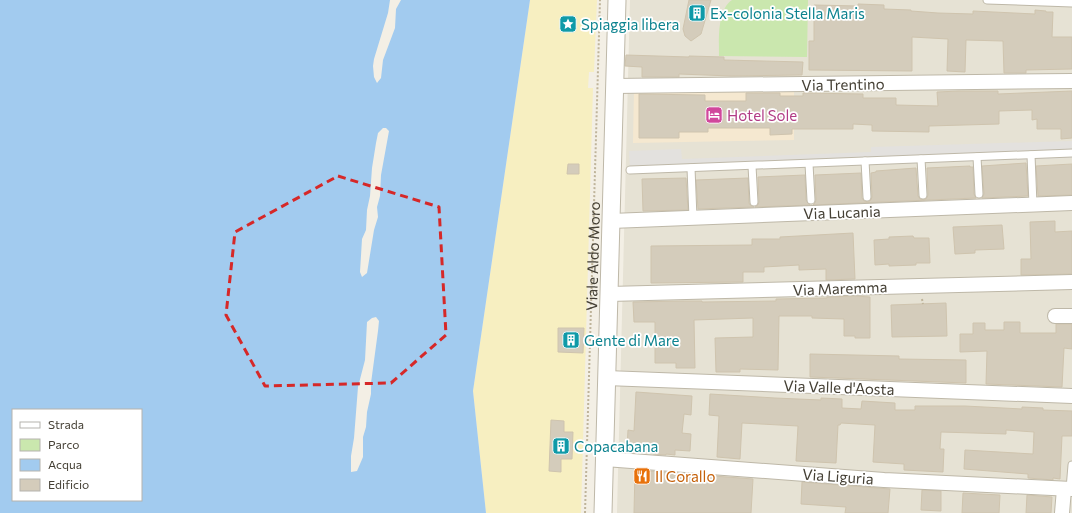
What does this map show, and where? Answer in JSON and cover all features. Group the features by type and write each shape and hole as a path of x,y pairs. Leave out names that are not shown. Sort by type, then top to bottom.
{"street":[{"name":"Viale Aldo Moro","path":"603,513 617,0"},
{"name":"Via Trentino","path":"614,86 1072,81"},
{"name":"Via Lucania","path":"611,221 1072,203"},
{"name":"Via Maremma","path":"609,294 1072,282"},
{"path":"1055,316 1072,316"},
{"name":"Via Valle d'Aosta","path":"606,378 1072,396"},
{"name":"Via Liguria","path":"605,458 884,480 1069,489"},
{"path":"1062,513 1069,489"}],"lane":[{"path":"987,0 1072,3"},
{"path":"630,170 1072,154"},
{"path":"1031,155 1033,205"},
{"path":"977,157 979,194"},
{"path":"921,159 923,195"},
{"path":"865,161 867,197"},
{"path":"809,164 811,200"},
{"path":"752,166 754,202"},
{"path":"691,168 693,218"},
{"path":"1069,489 1072,465"}],"path":[{"name":"Viale Aldo Moro","path":"585,513 600,0"}],"highlighted area":[{"path":"338,176 439,207 446,335 391,383 265,386 226,315 235,232"}],"shaded area":[{"path":"630,0 1072,0 1072,513 617,513"},
{"name":"Hotel Sole","path":"634,88 794,89 794,140 633,143"},
{"path":"1072,141 1072,158 630,173 629,151 681,149 682,159 871,152 871,147"}],"green space":[{"path":"732,0 808,0 807,57 719,56 719,33 721,18 727,5"}],"sand":[{"path":"530,0 597,0 594,72 589,72 588,88 593,88 581,513 486,513 473,391"}],"water":[{"path":"0,0 530,0 473,391 486,513 0,513"}],"pier":[{"path":"390,0 401,0 396,9 395,28 383,60 381,78 377,83 374,77 374,59 388,13"},
{"path":"383,128 386,128 389,131 381,175 380,196 377,207 378,217 374,230 367,273 362,277 360,272 362,239 366,230 372,168 378,133"},
{"path":"376,317 379,321 371,394 363,437 363,457 357,471 351,472 351,456 358,387 365,360 367,322"}],"building":[{"name":"Ex-colonia Stella Maris","path":"689,0 711,0 701,34 691,41 685,36 683,29"},
{"path":"858,4 884,5 884,9 938,13 973,14 973,11 1035,14 1035,10 1053,12 1052,37 1072,37 1072,69 1026,70 1026,73 1004,73 1003,41 966,40 965,72 947,71 948,39 912,37 912,71 809,70 809,41 814,41 814,5 858,6"},
{"path":"626,55 724,57 724,60 803,62 802,75 731,76 679,74 679,77 642,77 642,67 625,66"},
{"path":"998,91 998,94 1072,91 1072,138 1061,139 1061,129 1037,129 1037,119 1032,120 1032,110 999,111 999,124 929,126 929,132 872,131 872,125 853,124 853,129 792,129 792,134 770,135 770,128 708,128 708,132 679,132 679,138 639,138 639,94 705,95 705,101 746,101 746,93 780,93 780,96 803,96 803,93 863,94 863,98 896,98 896,105 938,106 937,92"},
{"path":"1026,163 1028,196 982,198 984,194 982,166"},
{"path":"568,164 579,164 579,174 567,174"},
{"path":"1072,164 1072,195 1038,196 1036,166"},
{"path":"973,167 974,194 976,198 813,205 816,200 815,175 861,173 862,198 864,201 868,202 872,197 871,173 876,171 916,168 918,196 920,199 924,200 928,195 927,168"},
{"path":"805,175 806,200 810,205 755,207 759,202 758,177"},
{"path":"686,178 688,210 643,211 642,179"},
{"path":"748,178 749,203 754,207 698,209 696,180"},
{"path":"1055,221 1055,232 1072,231 1072,274 1021,275 1021,259 1031,259 1030,222"},
{"path":"1002,225 1004,249 975,250 975,253 955,254 953,227"},
{"path":"853,233 855,279 826,280 826,269 799,270 799,265 764,267 764,272 743,272 743,282 651,283 651,246 752,245 752,239 780,239 780,237"},
{"path":"913,236 914,238 929,238 930,263 889,266 889,264 875,265 874,240 889,239 889,237"},
{"path":"856,296 870,297 870,338 844,336 844,319 812,318 812,316 779,316 778,370 740,369 740,372 716,372 715,338 753,337 753,318 694,320 695,368 676,368 676,363 655,363 655,322 634,322 633,302 776,301 776,299"},
{"path":"946,303 947,336 892,337 891,305"},
{"path":"1004,322 1020,322 1020,333 1056,333 1056,324 1072,324 1072,349 1064,348 1062,387 986,384 987,351 960,352 960,334 973,334 973,323 985,323 985,330 1004,330"},
{"name":"Gente di Mare","path":"558,328 584,328 583,353 558,352"},
{"path":"810,354 899,356 899,359 966,360 966,383 810,377"},
{"path":"636,392 692,396 691,415 684,414 682,433 691,434 690,451 675,450 675,455 666,455 653,454 653,450 627,448 628,430 634,431"},
{"path":"710,394 821,400 821,398 842,399 842,408 861,409 862,401 895,403 895,410 915,410 915,406 965,406 1022,409 1022,407 1043,408 1043,410 1072,411 1072,436 1062,436 1060,479 1053,478 1053,480 1028,478 1028,474 964,469 965,450 1033,454 1034,432 1006,430 1006,434 941,432 940,449 944,449 943,472 904,470 904,464 873,462 875,425 841,423 838,425 836,463 796,461 798,426 742,423 740,459 717,457 719,416 709,415"},
{"name":"Copacabana","path":"551,420 564,421 564,432 573,432 572,459 561,459 561,472 549,471"},
{"path":"635,470 753,479 751,513 634,513"},
{"path":"802,482 890,489 888,513 845,513 846,507 801,504"},
{"path":"922,490 941,491 941,511 921,510"},
{"path":"963,493 1000,495 999,513 962,513"},
{"path":"1027,495 1052,497 1051,513 1026,513"}],"place":[{"name":"Ex-colonia Stella Maris","path":"697,13"},
{"name":"Spiaggia libera","path":"568,24"},
{"name":"Hotel Sole","path":"714,115"},
{"name":"Gente di Mare","path":"571,340"},
{"name":"Copacabana","path":"561,446"},
{"name":"Il Corallo","path":"642,476"}]}
